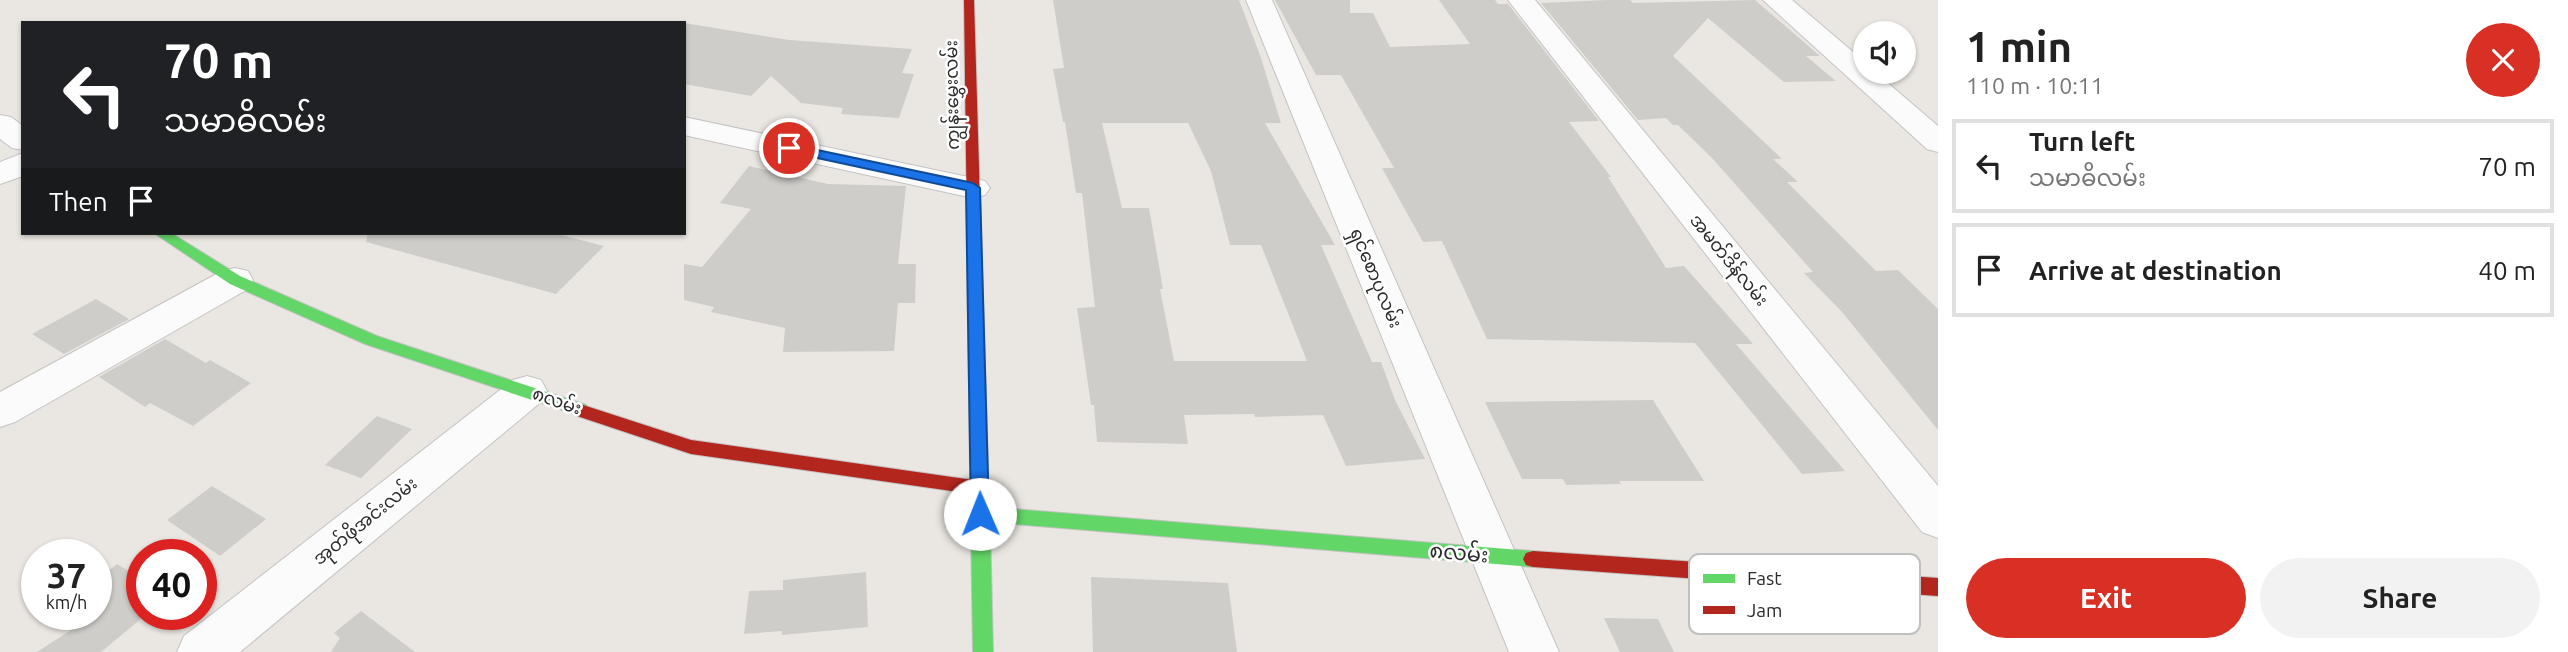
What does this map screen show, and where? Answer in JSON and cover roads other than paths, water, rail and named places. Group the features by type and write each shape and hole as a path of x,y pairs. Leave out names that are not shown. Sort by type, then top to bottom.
{"street":[{"name":"ကျွန်းမွှေးလမ်း","path":"969,0 983,652"},
{"name":"ရှင်စောပုလမ်း","path":"1259,0 1534,652"},
{"name":"အမတ်ဒိန်လမ်း","path":"1521,0 1938,519"},
{"path":"1776,0 1938,142"},
{"path":"0,124 21,140"},
{"path":"686,126 973,188"},
{"path":"0,173 21,164"},
{"name":"၈လမ်း","path":"164,235 235,281 371,340 691,447 980,488"},
{"path":"0,411 235,281"},
{"name":"အုတ်ဖိုအင်းလမ်း","path":"202,652 527,391"},
{"name":"၈လမ်း","path":"980,514 1689,570"},
{"name":"၈လမ်း","path":"1920,586 1938,587"}]}
